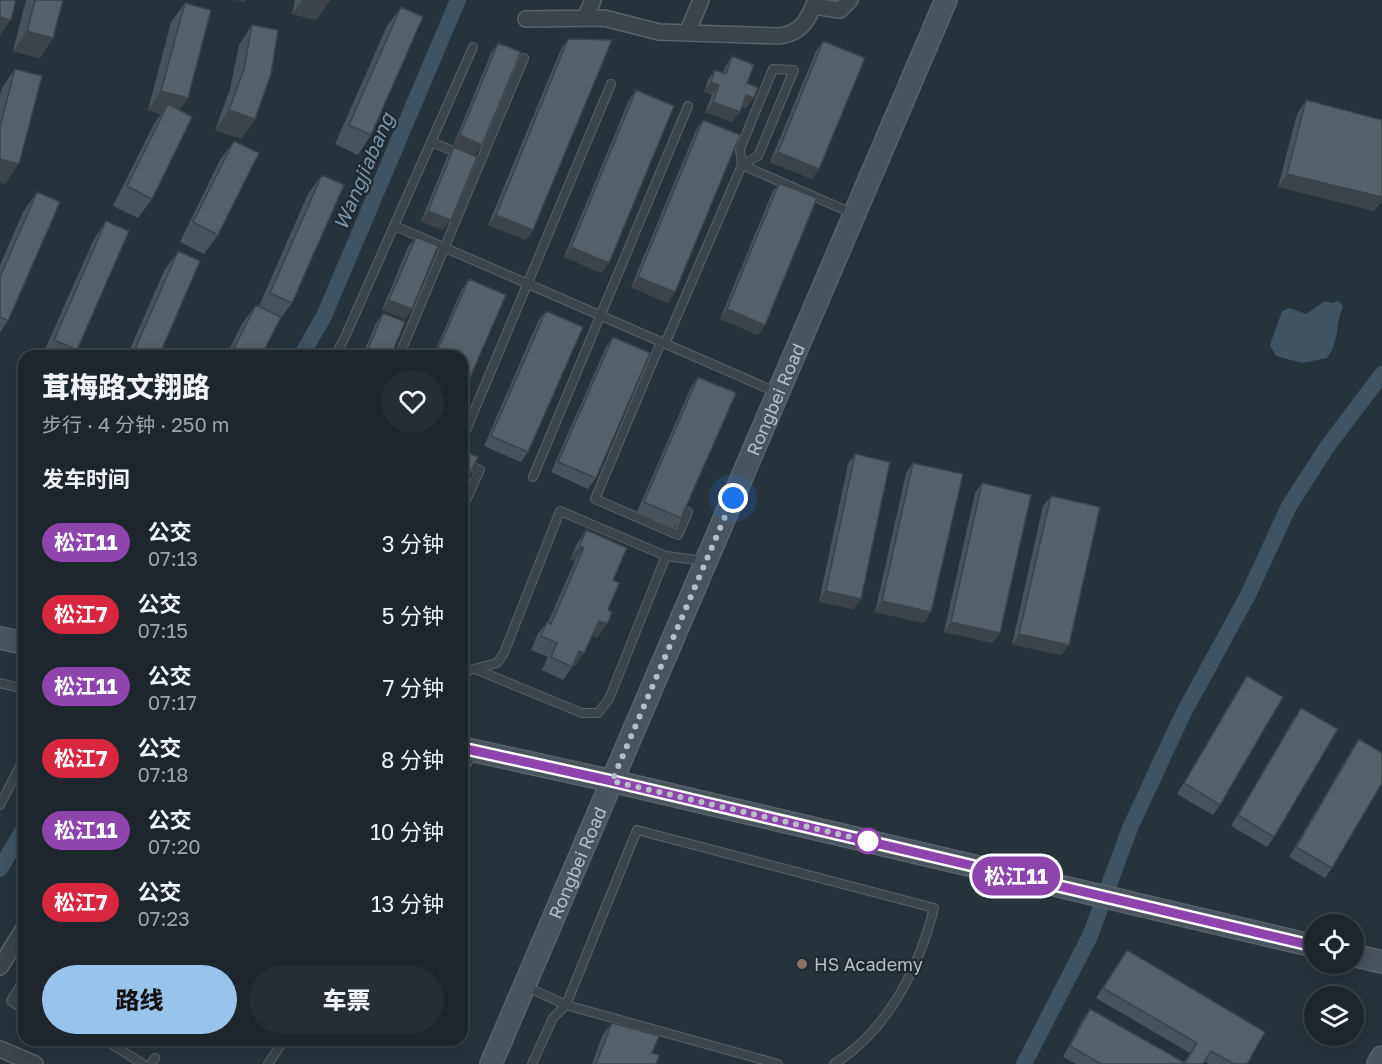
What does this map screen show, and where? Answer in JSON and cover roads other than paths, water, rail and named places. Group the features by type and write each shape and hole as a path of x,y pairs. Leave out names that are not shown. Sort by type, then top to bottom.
{"street":[{"path":"585,18 593,0"},
{"path":"687,33 701,0"},
{"path":"526,19 604,18 659,32 791,34 801,28 815,3 840,10 850,0"},
{"name":"Rongbei Road","path":"490,1064 946,0"},
{"path":"0,638 18,642"},
{"path":"468,750 612,781 1304,944"},
{"path":"0,967 18,938"},
{"path":"1364,958 1382,962"},
{"path":"0,1049 35,1064"},
{"path":"1378,1064 1382,1057"}],"lane":[{"path":"338,350 473,47"},
{"path":"402,350 524,58"},
{"path":"688,512 678,535 595,500 742,165 740,149 773,69 794,70 758,156 742,165"},
{"path":"468,426 611,84"},
{"path":"533,477 688,106"},
{"path":"734,135 744,139"},
{"path":"432,142 480,163"},
{"path":"742,165 855,214"},
{"path":"394,226 778,393"},
{"path":"468,465 480,470 468,496"},
{"path":"468,673 497,663 504,653 560,511 666,555 706,561"},
{"path":"475,669 582,713 598,713 609,699 666,555"},
{"path":"0,683 18,688"},
{"path":"0,805 18,770"},
{"path":"532,1064 553,1018 567,1005 637,830 934,908 924,947 884,1019 851,1053 834,1064"},
{"path":"524,986 567,1005 778,1064"},
{"path":"18,991 11,1001 18,1006"},
{"path":"114,1046 143,1064"},
{"path":"268,1064 280,1046"}],"water":[{"path":"1325,301 1332,303 1338,301 1343,306 1336,339 1327,358 1302,363 1276,356 1270,345 1282,311 1290,308 1306,314"}],"waterway":[{"name":"Wangjiabang","path":"304,350 324,316 458,0"},
{"path":"1024,1064 1090,936 1130,828 1183,714 1248,595 1289,506 1327,447 1382,374"},
{"name":"Wangjiabang","path":"0,869 18,838"}],"place":[{"name":"HS Academy","path":"802,964"}]}
